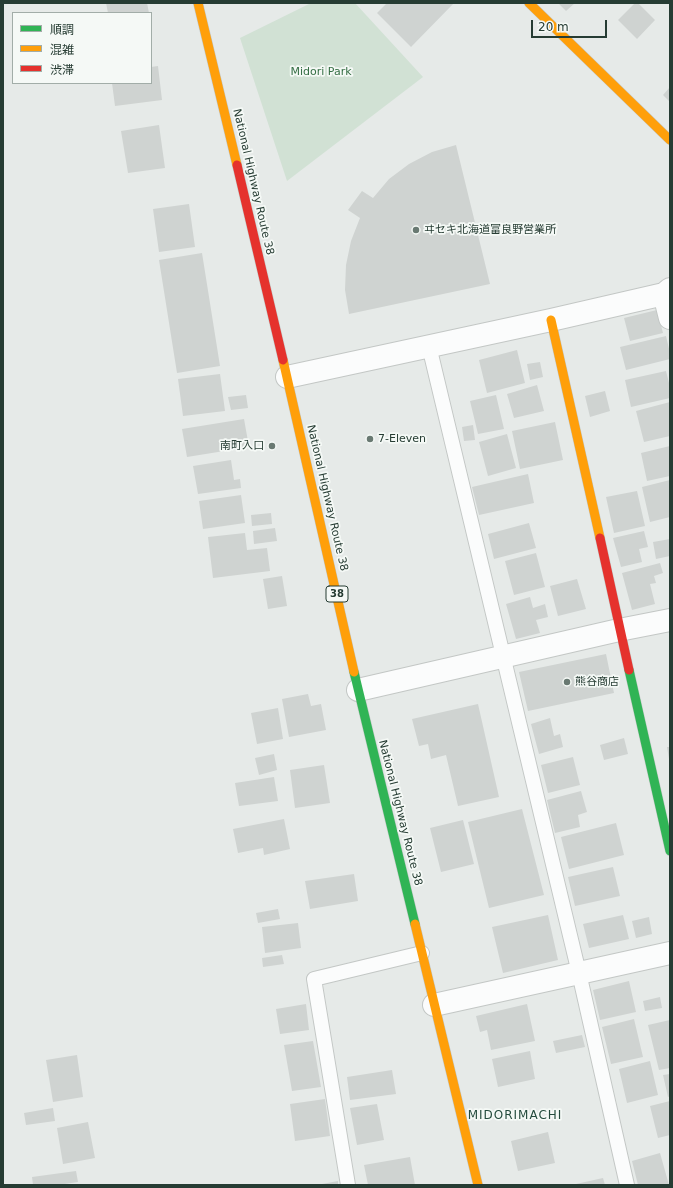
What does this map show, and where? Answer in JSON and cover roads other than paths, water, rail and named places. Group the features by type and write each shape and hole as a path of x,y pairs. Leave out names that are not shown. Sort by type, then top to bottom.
{"main road":[{"name":"National Highway Route 38","path":"198,3 287,377 358,690 478,1185"},
{"path":"529,3 670,140"},
{"path":"551,320 619,630 670,852"}],"street":[{"path":"287,377 551,320 667,292 670,318"},
{"path":"358,690 619,630 670,620"},
{"path":"434,1005 670,953"}],"lane":[{"path":"429,346 579,973 627,1185"},
{"path":"348,1185 314,979 422,953"}],"place":[{"name":"ヰセキ北海道富良野営業所","path":"416,230"},
{"name":"7-Eleven","path":"370,439"},
{"name":"南町入口","path":"272,446"},
{"name":"熊谷商店","path":"567,682"}],"district":[{"name":"MIDORIMACHI","path":"515,1116"}],"park label":[{"name":"Midori Park","path":"321,72"}]}
